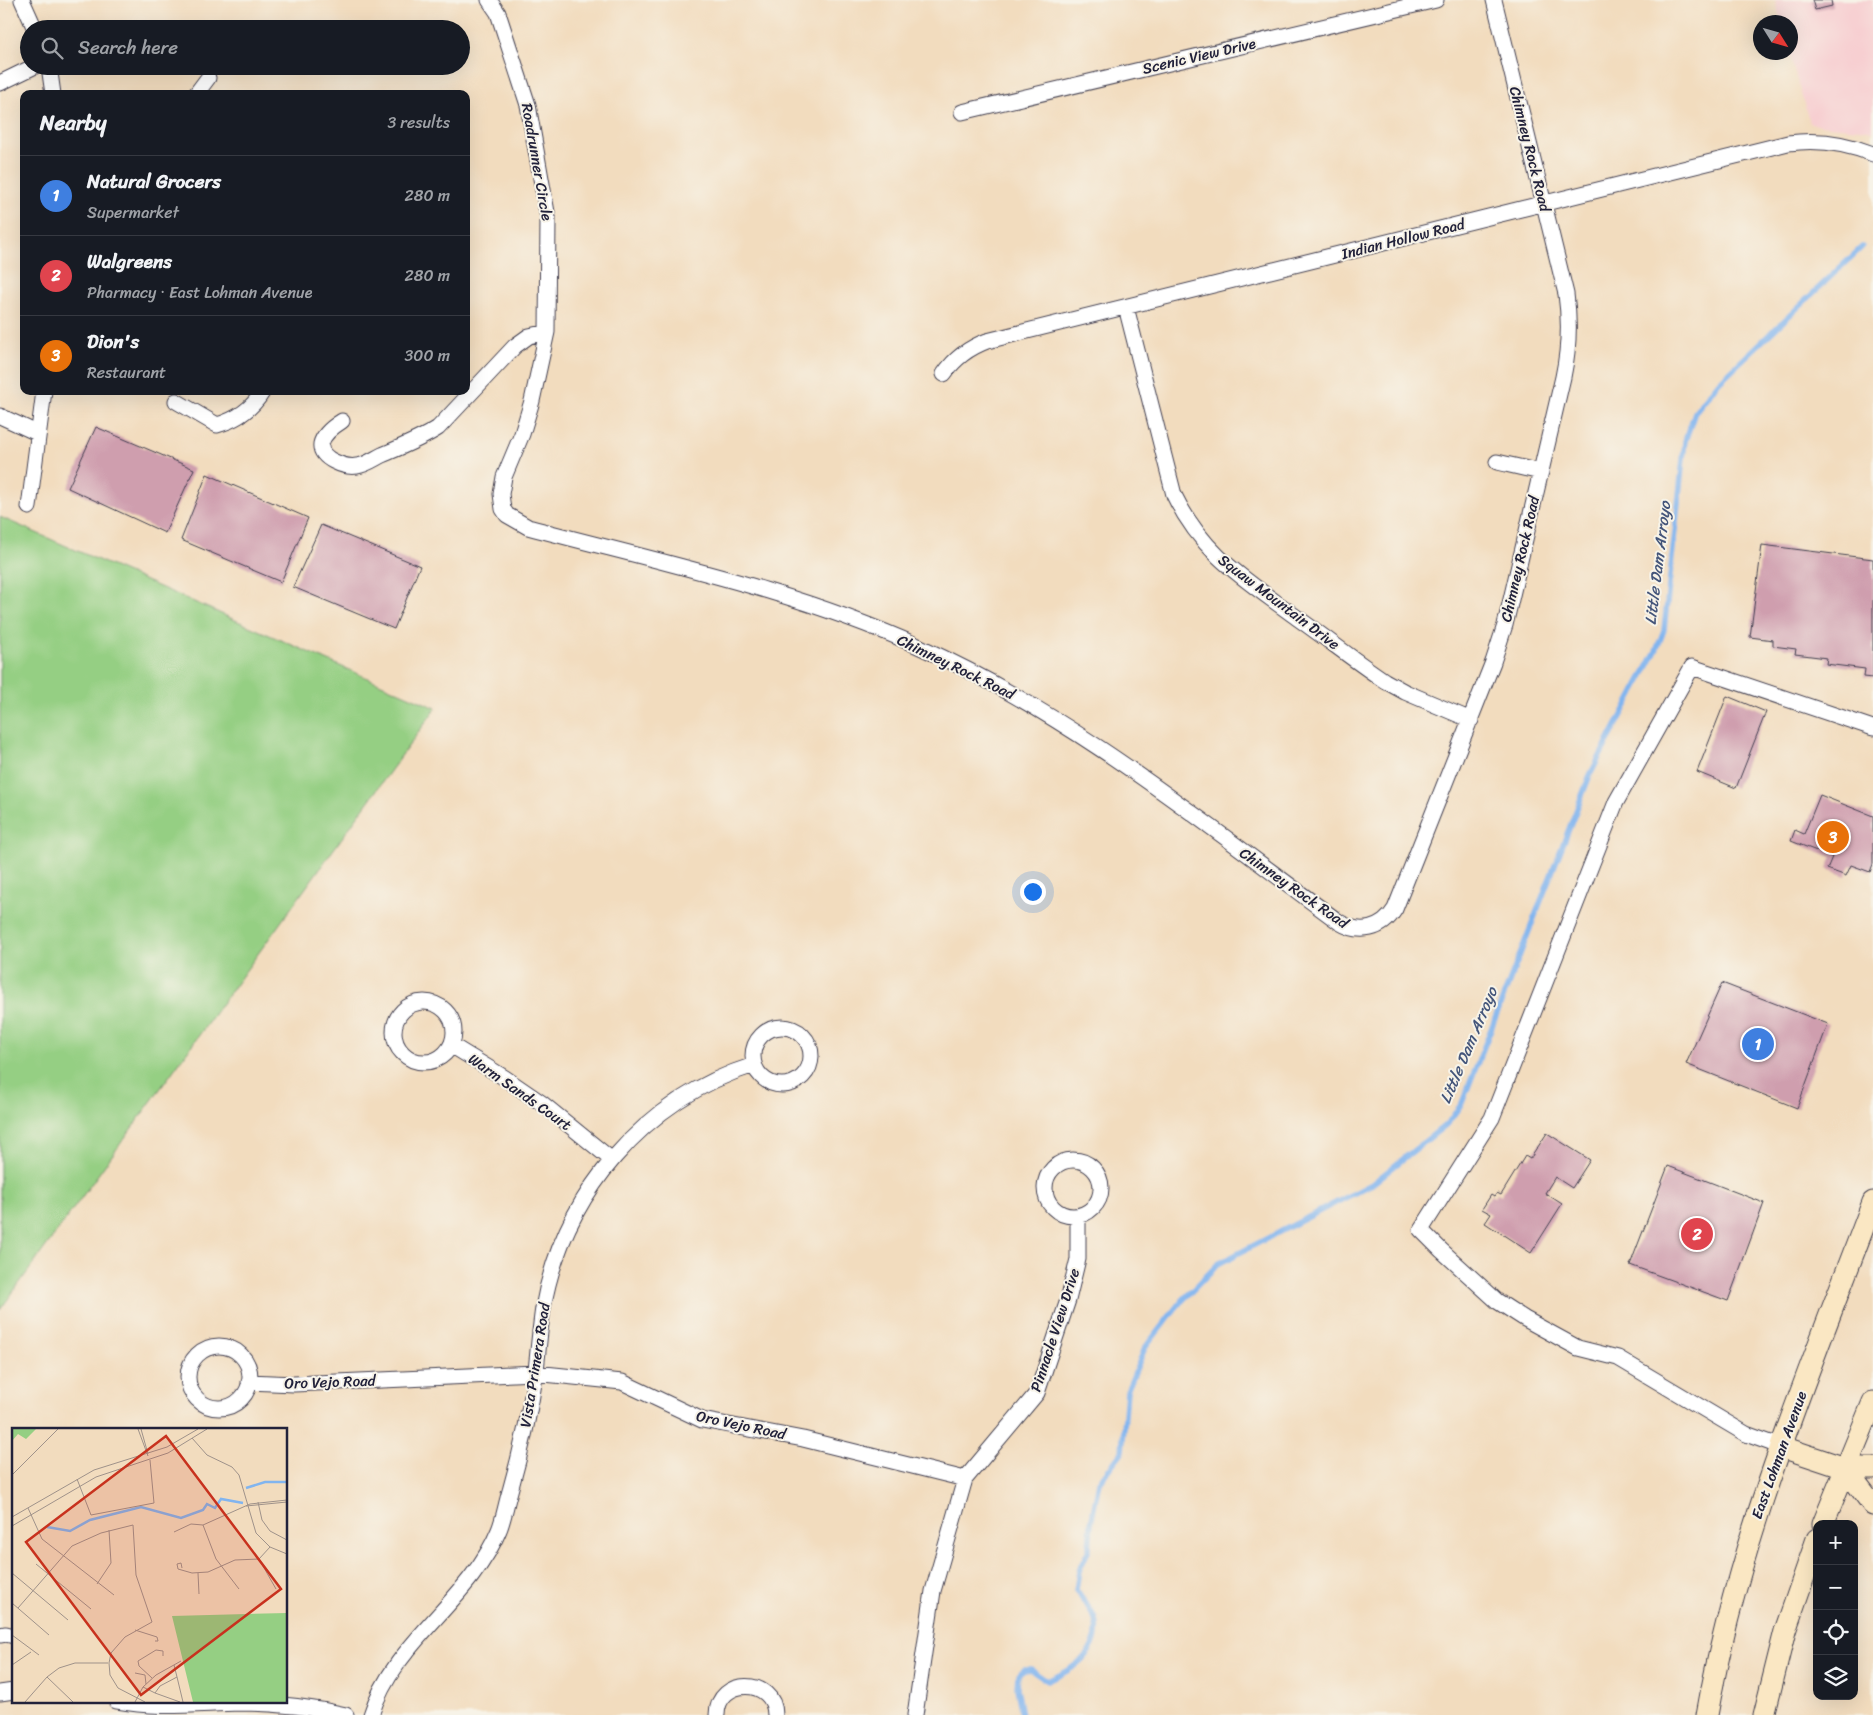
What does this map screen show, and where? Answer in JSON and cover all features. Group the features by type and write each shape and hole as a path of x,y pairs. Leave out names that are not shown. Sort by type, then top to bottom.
{"main road":[{"name":"East Lohman Avenue","path":"1707,1715 1724,1631 1740,1569 1759,1508 1873,1202"},
{"path":"1825,1520 1873,1402"},
{"path":"1782,1447 1845,1468 1873,1468"},
{"path":"1845,1468 1873,1505"},
{"path":"1764,1715 1784,1630 1813,1550"}],"street":[{"path":"22,0 31,20"},
{"name":"Roadrunner Circle","path":"489,0 498,13 528,105 548,218 547,332 532,401 522,434 502,485 503,509"},
{"name":"Scenic View Drive","path":"962,112 1436,0"},
{"name":"Chimney Rock Road","path":"503,509 514,520 528,527 817,606 874,627 959,666 1034,707 1099,748 1339,922 1352,929 1365,930 1379,926 1395,909 1471,720 1499,644 1563,377 1568,336 1566,294 1494,0"},
{"path":"0,82 20,73"},
{"path":"51,75 52,90"},
{"path":"199,90 208,78"},
{"name":"Indian Hollow Road","path":"944,374 959,356 978,345 1799,141 1810,140 1831,143 1873,154"},
{"name":"Squaw Mountain Drive","path":"1126,307 1174,495 1186,519 1203,542 1237,573 1385,682 1471,720"},
{"path":"470,394 522,340 529,336 547,332"},
{"path":"29,507 43,395"},
{"path":"176,401 217,425 229,422 245,412 260,395"},
{"path":"342,421 330,430 323,439 322,450 338,463 345,466 359,466 438,428 470,395"},
{"path":"0,416 38,434"},
{"path":"1497,462 1541,472"},
{"path":"1782,1447 1746,1434 1618,1358 1578,1348 1525,1319 1497,1301 1421,1230 1492,1118 1616,802 1692,668 1873,728"},
{"name":"Warm Sands Court","path":"451,1045 543,1104 612,1160"},
{"name":"Vista Primera Road","path":"371,1715 389,1675 470,1578 486,1554 499,1529 520,1455 536,1373 544,1307 557,1256 580,1206 612,1160 647,1124 680,1099 722,1076 754,1065"},
{"name":"Pinnacle View Drive","path":"915,1715 933,1591 965,1479 1037,1392 1068,1300 1078,1259 1078,1216"},
{"path":"224,1346 235,1350 244,1358 249,1370 249,1382 245,1393 237,1402 226,1407 214,1408 202,1403 194,1395 188,1384 188,1372 192,1361 200,1352 212,1347 224,1346"},
{"name":"Oro Vejo Road","path":"249,1382 294,1384 536,1373 622,1382 702,1420 803,1439 965,1479"},
{"path":"717,1715 719,1702 725,1695 732,1689 750,1686 759,1688 767,1694 772,1701 775,1715"},
{"path":"122,1702 167,1706 265,1704 306,1707 346,1715"}],"shaded area":[{"path":"1775,0 1873,0 1873,132 1810,124 1791,60 1798,60 1798,15 1779,15"}],"green space":[{"path":"0,517 436,708 0,1310"}],"building":[{"path":"1812,0 1831,0 1832,6 1815,10"},
{"path":"96,427 194,469 165,533 68,488"},
{"path":"207,474 308,518 281,582 181,540"},
{"path":"321,525 420,566 394,629 293,587"},
{"path":"1762,545 1873,559 1873,678 1864,677 1865,669 1826,664 1827,658 1795,654 1796,649 1773,646 1773,640 1750,637"},
{"path":"1727,696 1766,712 1736,788 1697,772"},
{"path":"1820,795 1873,816 1873,864 1870,872 1851,865 1846,876 1827,869 1832,857 1791,841 1795,830 1804,834"},
{"path":"1722,983 1828,1024 1797,1108 1686,1064"},
{"path":"1547,1133 1590,1160 1572,1188 1555,1177 1545,1193 1562,1204 1531,1253 1485,1223 1491,1214 1482,1209 1491,1195 1494,1197 1497,1193 1501,1195 1525,1156 1530,1159"},
{"path":"1668,1166 1764,1203 1728,1301 1630,1265"}],"waterway":[{"name":"Little Dam Arroyo","path":"1022,1715 1017,1688 1018,1675 1024,1670 1031,1670 1047,1681 1066,1672 1075,1665 1090,1650 1095,1641 1097,1630 1095,1619 1076,1590 1079,1571 1089,1549 1091,1523 1099,1482 1122,1452 1127,1391 1145,1348 1178,1305 1218,1264 1372,1184 1448,1123 1462,1103 1590,775 1656,651 1664,630 1685,441 1695,412 1719,382 1862,247"}],"place":[{"name":"Dion's","path":"1833,837"},
{"name":"Natural Grocers","path":"1758,1044"},
{"name":"Walgreens","path":"1697,1234"}]}
